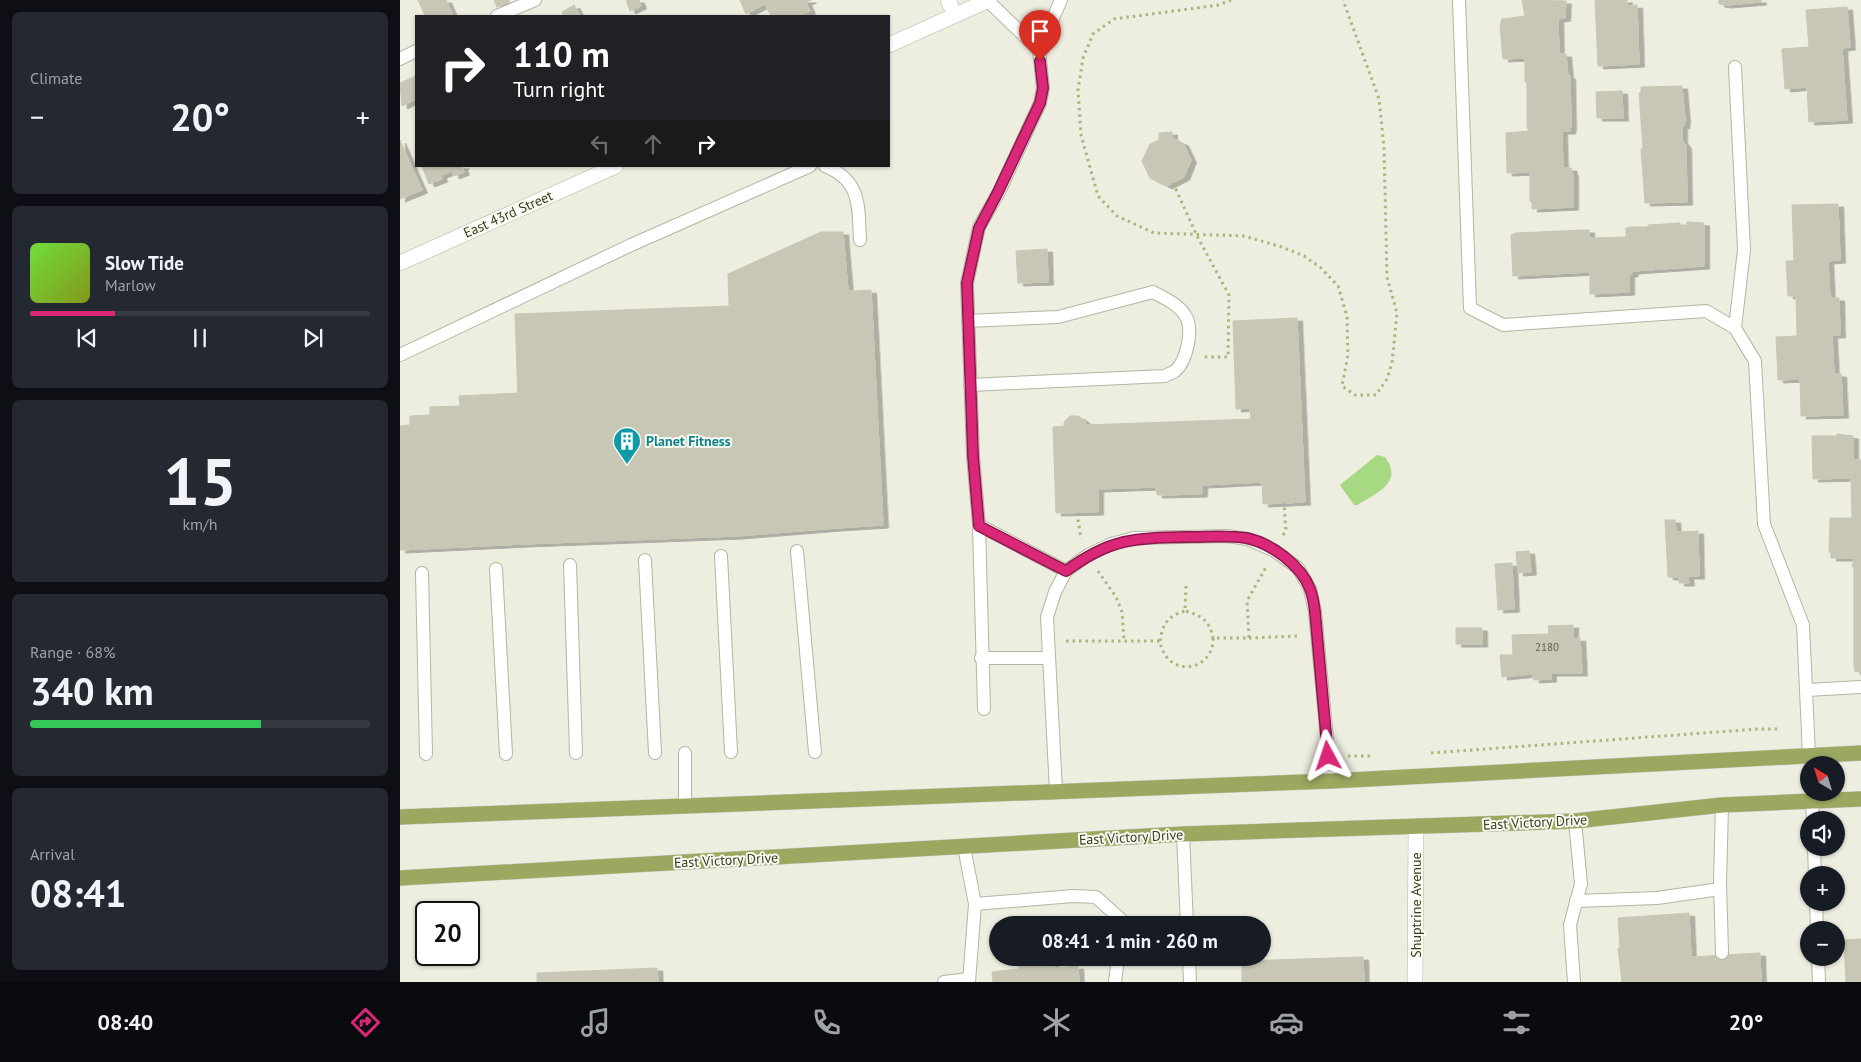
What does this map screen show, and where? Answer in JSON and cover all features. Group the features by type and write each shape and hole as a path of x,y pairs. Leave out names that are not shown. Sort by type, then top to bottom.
{"main road":[{"path":"1839,756 1861,753"},
{"path":"400,817 1331,781 1800,760"},
{"name":"East Victory Drive","path":"400,878 1183,834 1575,821 1800,798"},
{"name":"East Victory Drive","path":"1845,798 1861,799"}],"street":[{"path":"948,0 955,15"},
{"path":"890,45 989,0"},
{"name":"East 43rd Street","path":"400,262 614,167"},
{"name":"Shuptrine Avenue","path":"1415,982 1416,827"}],"lane":[{"path":"500,15 535,0"},
{"path":"989,0 1039,50"},
{"path":"984,709 981,658 979,526 970,386 967,283 979,228 1040,103 1043,88 1039,50 1061,0"},
{"path":"1459,0 1470,308 1503,325 1706,312 1735,328 1755,361 1764,524 1803,625 1809,756"},
{"path":"400,59 415,52"},
{"path":"1735,67 1744,250 1735,328"},
{"path":"400,354 631,245 808,167"},
{"path":"827,167 846,179 858,196 860,240"},
{"path":"968,321 1058,317 1152,292 1177,307 1186,316 1189,327 1189,340 1183,357 1175,371 1165,376 970,386"},
{"path":"979,526 1066,571"},
{"path":"1056,791 1047,617 1055,592 1066,571 1088,555 1111,544 1134,538 1228,536 1248,539 1275,551 1298,568 1310,589 1317,635 1331,781"},
{"path":"796,551 815,752"},
{"path":"721,556 731,752"},
{"path":"645,560 655,753"},
{"path":"570,565 576,753"},
{"path":"496,569 506,754"},
{"path":"422,573 426,754"},
{"path":"981,658 1049,658"},
{"path":"1807,690 1861,687"},
{"path":"685,753 685,806"},
{"path":"1722,805 1720,889 1722,953"},
{"path":"1574,982 1570,925 1581,884 1575,821"},
{"path":"1183,834 1187,916"},
{"path":"944,982 969,981 975,904 964,847"},
{"path":"1576,901 1657,898 1720,889"},
{"path":"975,904 1073,896 1096,897 1109,906 1117,916"},
{"path":"1115,982 1117,966"},
{"path":"1189,966 1190,982"},
{"path":"1819,966 1820,982"}],"path":[{"path":"1231,0 1219,5 1114,19 1093,34 1083,58 1078,90 1082,135 1098,196 1117,216 1154,233 1197,236 1244,236 1282,247 1304,256 1321,268 1338,286 1347,316 1348,355 1342,386 1355,395 1376,395 1387,379 1392,362 1397,313 1388,277 1384,147 1379,99 1343,0"},
{"path":"1172,183 1197,236 1229,295 1228,357 1183,357"},
{"path":"1249,638 1247,601 1286,531 1284,503"},
{"path":"1077,512 1082,545 1116,597 1122,612 1124,641"},
{"path":"1186,586 1186,610"},
{"path":"1186,610 1203,617 1211,626 1213,638 1213,646 1206,658 1194,666 1180,666 1169,661 1162,652 1160,641 1163,626 1172,615 1186,610"},
{"path":"1213,638 1317,635"},
{"path":"1048,641 1160,641"},
{"path":"1423,753 1779,729"},
{"path":"1328,756 1376,756"}],"shaded area":[{"path":"1377,455 1385,457 1390,466 1390,480 1380,491 1358,505 1354,505 1340,485"}],"building":[{"path":"418,0 446,0 453,15 425,15"},
{"path":"494,0 509,0 509,2 497,7"},
{"path":"626,0 639,0 641,6 630,11"},
{"path":"740,0 811,0 806,2 810,11 801,15 770,15 765,4 746,14"},
{"path":"1522,0 1566,1 1565,18 1558,19 1559,54 1566,54 1568,76 1570,76 1571,126 1570,131 1562,131 1562,135 1563,168 1571,168 1573,174 1573,207 1532,209 1532,202 1530,201 1530,172 1507,173 1506,133 1529,131 1527,127 1527,82 1525,82 1525,58 1503,59 1500,26 1502,19 1525,16"},
{"path":"1595,0 1627,0 1627,6 1637,5 1639,64 1598,66"},
{"path":"1719,0 1761,0 1761,2 1726,5 1719,4"},
{"path":"574,5 579,15 564,15 562,12"},
{"path":"1847,7 1850,47 1842,48 1847,120 1809,122 1807,87 1785,89 1782,49 1809,47 1806,10"},
{"path":"415,76 415,100 402,106 400,83"},
{"path":"1682,86 1685,119 1684,126 1682,125 1682,140 1686,146 1687,202 1645,203 1639,93 1641,93 1641,87"},
{"path":"1622,91 1623,118 1597,118 1596,92"},
{"path":"1172,132 1172,138 1183,143 1191,160 1184,177 1167,186 1150,178 1142,161 1150,144 1159,140 1159,133"},
{"path":"400,140 422,190 400,199"},
{"path":"422,167 462,167 464,172 454,176 452,171 441,175 442,179 429,184"},
{"path":"1838,204 1840,260 1828,261 1830,298 1839,298 1840,335 1832,335 1834,374 1841,374 1843,415 1801,416 1800,379 1778,380 1776,337 1797,336 1796,296 1788,296 1786,261 1794,261 1792,205"},
{"path":"1687,222 1704,223 1704,266 1633,271 1632,274 1629,274 1629,292 1590,294 1590,272 1513,276 1511,235 1516,233 1589,230 1589,238 1626,237 1626,228 1680,223 1680,225 1687,225"},
{"path":"821,232 843,232 848,291 823,293 836,528 737,536 728,274"},
{"path":"1047,249 1048,282 1018,283 1016,251"},
{"path":"871,290 883,525 836,528 823,293"},
{"name":"Planet Fitness","path":"729,306 737,536 523,544 515,314"},
{"path":"1297,318 1305,502 1263,504 1262,482 1202,485 1202,494 1157,495 1156,487 1098,489 1098,512 1056,513 1053,427 1064,426 1064,422 1070,416 1078,416 1085,421 1085,425 1251,419 1250,408 1236,409 1233,321"},
{"path":"518,393 523,544 400,550 400,426 410,425 410,416 430,415 430,407 460,406 459,396"},
{"path":"1837,434 1853,436 1853,460 1861,460 1861,671 1855,672 1854,567 1852,567 1854,558 1831,558 1831,552 1829,552 1830,518 1852,518 1851,478 1813,479 1812,436 1837,436"},
{"path":"1665,520 1675,520 1676,532 1698,531 1699,576 1688,576 1689,583 1679,583 1679,577 1668,577"},
{"path":"1529,551 1531,572 1518,573 1516,552"},
{"path":"1512,563 1514,609 1498,610 1495,564"},
{"path":"1573,625 1573,639 1580,638 1582,673 1551,673 1551,679 1534,680 1532,674 1502,677 1500,655 1513,655 1512,635 1549,634 1548,626"},
{"path":"1456,628 1482,628 1482,644 1456,644"},
{"path":"1689,913 1691,957 1760,953 1761,982 1622,982 1618,948 1620,948 1618,918"},
{"path":"1861,939 1861,982 1846,982 1845,940"},
{"path":"1363,957 1364,982 1242,982 1242,966 1271,966 1271,960"},
{"path":"1019,966 1054,966 1054,968 1078,966 1079,982 993,982 992,972 1019,969"},
{"path":"657,968 658,982 537,982 537,973"}],"place":[{"name":"Planet Fitness","path":"627,465"}],"route":[{"path":"1040,61 1043,88 1040,103 979,228 967,283 973,456 979,526 1066,571 1088,555 1111,544 1134,538 1228,536 1248,539 1275,551 1298,568 1310,589 1315,612 1328,756"}]}
